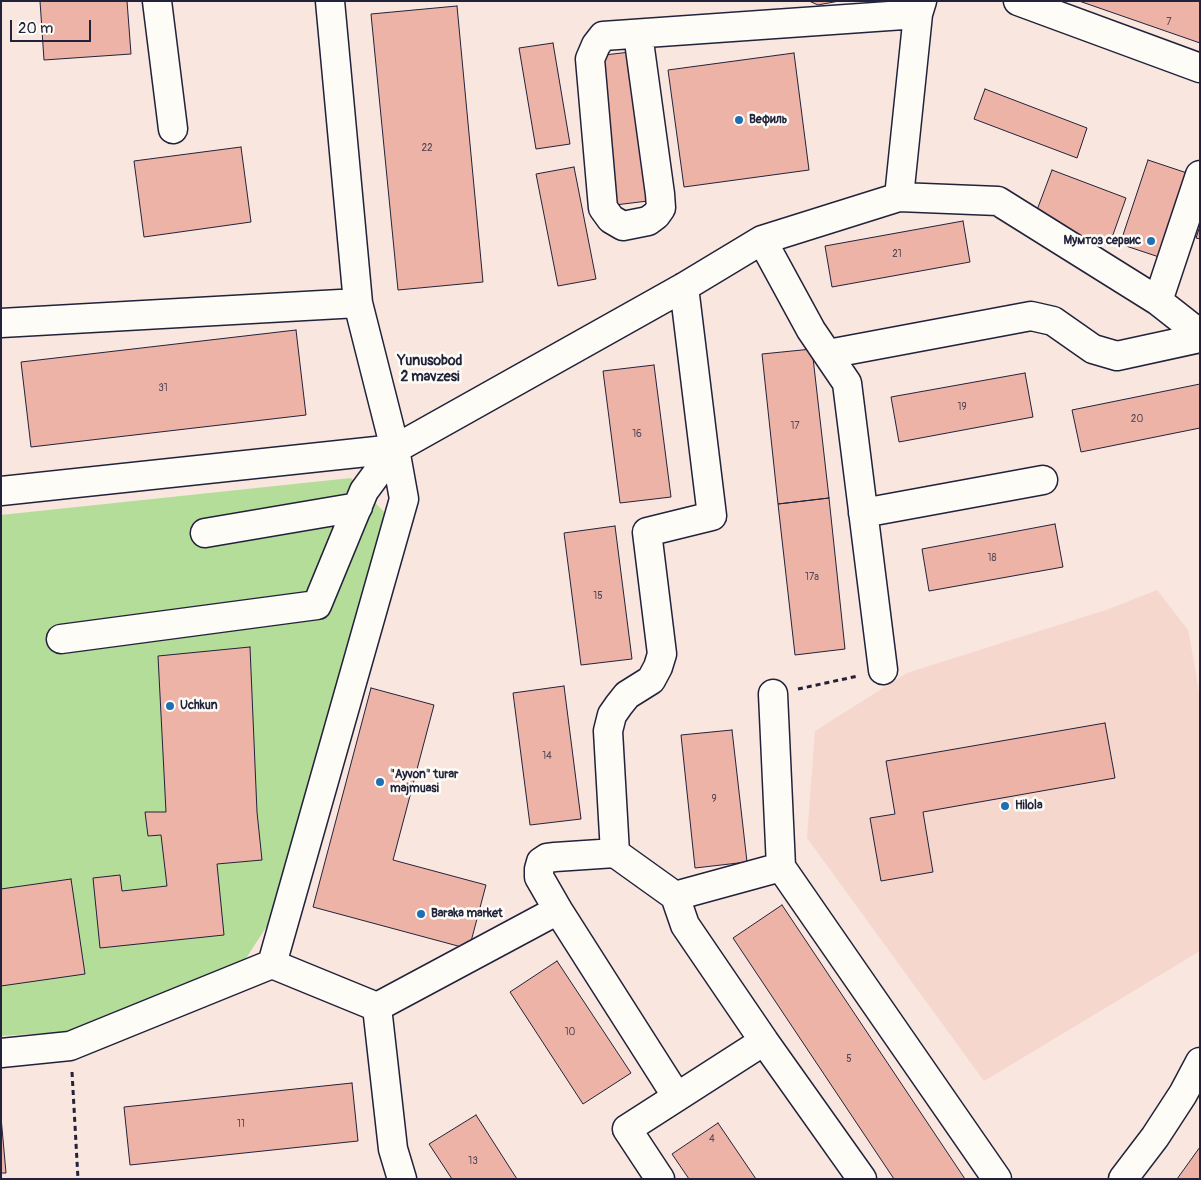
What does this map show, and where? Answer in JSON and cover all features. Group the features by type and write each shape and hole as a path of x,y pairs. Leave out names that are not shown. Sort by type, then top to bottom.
{"street":[{"path":"157,1 173,129"},
{"path":"272,964 404,499 395,449 358,303 330,1"},
{"path":"1018,1 1200,68"},
{"path":"638,34 661,208 648,221 622,226 611,219 603,208 590,59 596,45 604,36 920,7 899,196"},
{"path":"1158,301 1200,175"},
{"path":"1,492 395,449 684,287 762,240 899,196 998,201 1158,301 1200,334"},
{"path":"762,240 811,330 847,382 883,670"},
{"path":"615,853 608,731 612,716 618,705 627,695 651,680 662,654 647,532 712,516 684,287"},
{"path":"1,322 358,303"},
{"path":"828,354 1031,316 1053,321 1093,349 1117,356 1200,338"},
{"path":"61,638 317,605 364,491 395,449"},
{"path":"863,513 1043,480"},
{"path":"205,533 358,506"},
{"path":"773,694 782,867 997,1179"},
{"path":"677,1097 539,877 541,862 547,858 615,853 675,896 685,925 862,1179"},
{"path":"675,896 782,867"},
{"path":"377,1007 558,910"},
{"path":"1,1052 70,1046 272,964 377,1007"},
{"path":"377,1007 393,1149 401,1179"},
{"path":"660,1179 627,1129 764,1040"},
{"path":"1123,1179 1155,1136 1200,1062"}],"path":[{"path":"773,694 883,670"},
{"path":"70,1046 78,1179"}],"shaded area":[{"name":"Hilola","path":"1157,590 1188,630 1200,702 1200,951 984,1081 807,838 815,731 907,673 1109,609"}],"green space":[{"name":"Uchkun","path":"351,478 389,517 287,895 241,966 93,1030 1,1036 1,515"}],"building":[{"path":"40,1 127,1 131,54 44,60"},
{"path":"809,1 839,1 818,5"},
{"path":"1079,1 1200,1 1200,43"},
{"path":"457,6 483,282 398,290 371,14"},
{"path":"553,43 570,144 536,149 519,48"},
{"path":"630,52 648,201 615,205 596,56"},
{"name":"Вефиль","path":"794,53 809,170 684,187 668,70"},
{"path":"985,89 1087,128 1077,158 974,119"},
{"path":"241,147 251,222 144,237 134,161"},
{"path":"1148,160 1190,174 1162,258 1120,244"},
{"path":"574,167 596,279 558,286 536,174"},
{"path":"1052,170 1126,198 1109,246 1034,218"},
{"path":"963,221 970,262 832,287 825,246"},
{"path":"1200,226 1200,239 1196,238"},
{"path":"296,330 306,415 31,447 21,362"},
{"path":"812,349 829,498 778,504 762,354"},
{"path":"654,365 671,497 620,503 603,371"},
{"path":"1025,373 1033,417 899,442 891,397"},
{"path":"1200,384 1200,428 1081,452 1072,410"},
{"path":"829,498 845,649 795,655 778,504"},
{"path":"1055,524 1063,567 929,591 922,549"},
{"path":"615,526 632,659 581,665 564,533"},
{"path":"250,647 257,812 262,860 217,864 224,935 100,948 93,878 120,875 122,891 167,886 161,835 148,836 145,812 166,812 158,656"},
{"path":"564,686 581,819 530,825 513,693"},
{"name":"\"Ayvon\" turar majmuasi","path":"371,688 434,705 393,860 486,885 469,949 313,907"},
{"path":"1105,723 1115,778 923,812 933,872 881,881 870,818 895,814 886,761"},
{"path":"732,730 747,862 695,868 681,735"},
{"path":"71,879 85,974 1,986 1,889"},
{"path":"782,905 965,1179 894,1179 733,938"},
{"path":"557,961 631,1073 583,1104 510,992"},
{"path":"352,1083 358,1141 130,1165 124,1107"},
{"path":"476,1115 517,1179 452,1179 429,1144"},
{"path":"1,1117 6,1173 1,1173"},
{"path":"718,1123 756,1179 689,1179 672,1154"},
{"path":"1200,1147 1200,1179 1177,1179"}],"place":[{"name":"Вефиль","path":"739,120"},
{"name":"Мумтоз сервис","path":"1151,241"},
{"name":"Uchkun","path":"170,706"},
{"name":"\"Ayvon\" turar majmuasi","path":"380,782"},
{"name":"Hilola","path":"1005,806"},
{"name":"Baraka market","path":"421,914"}],"district":[{"name":"Yunusobod 2 mavzesi","path":"430,370"}]}
